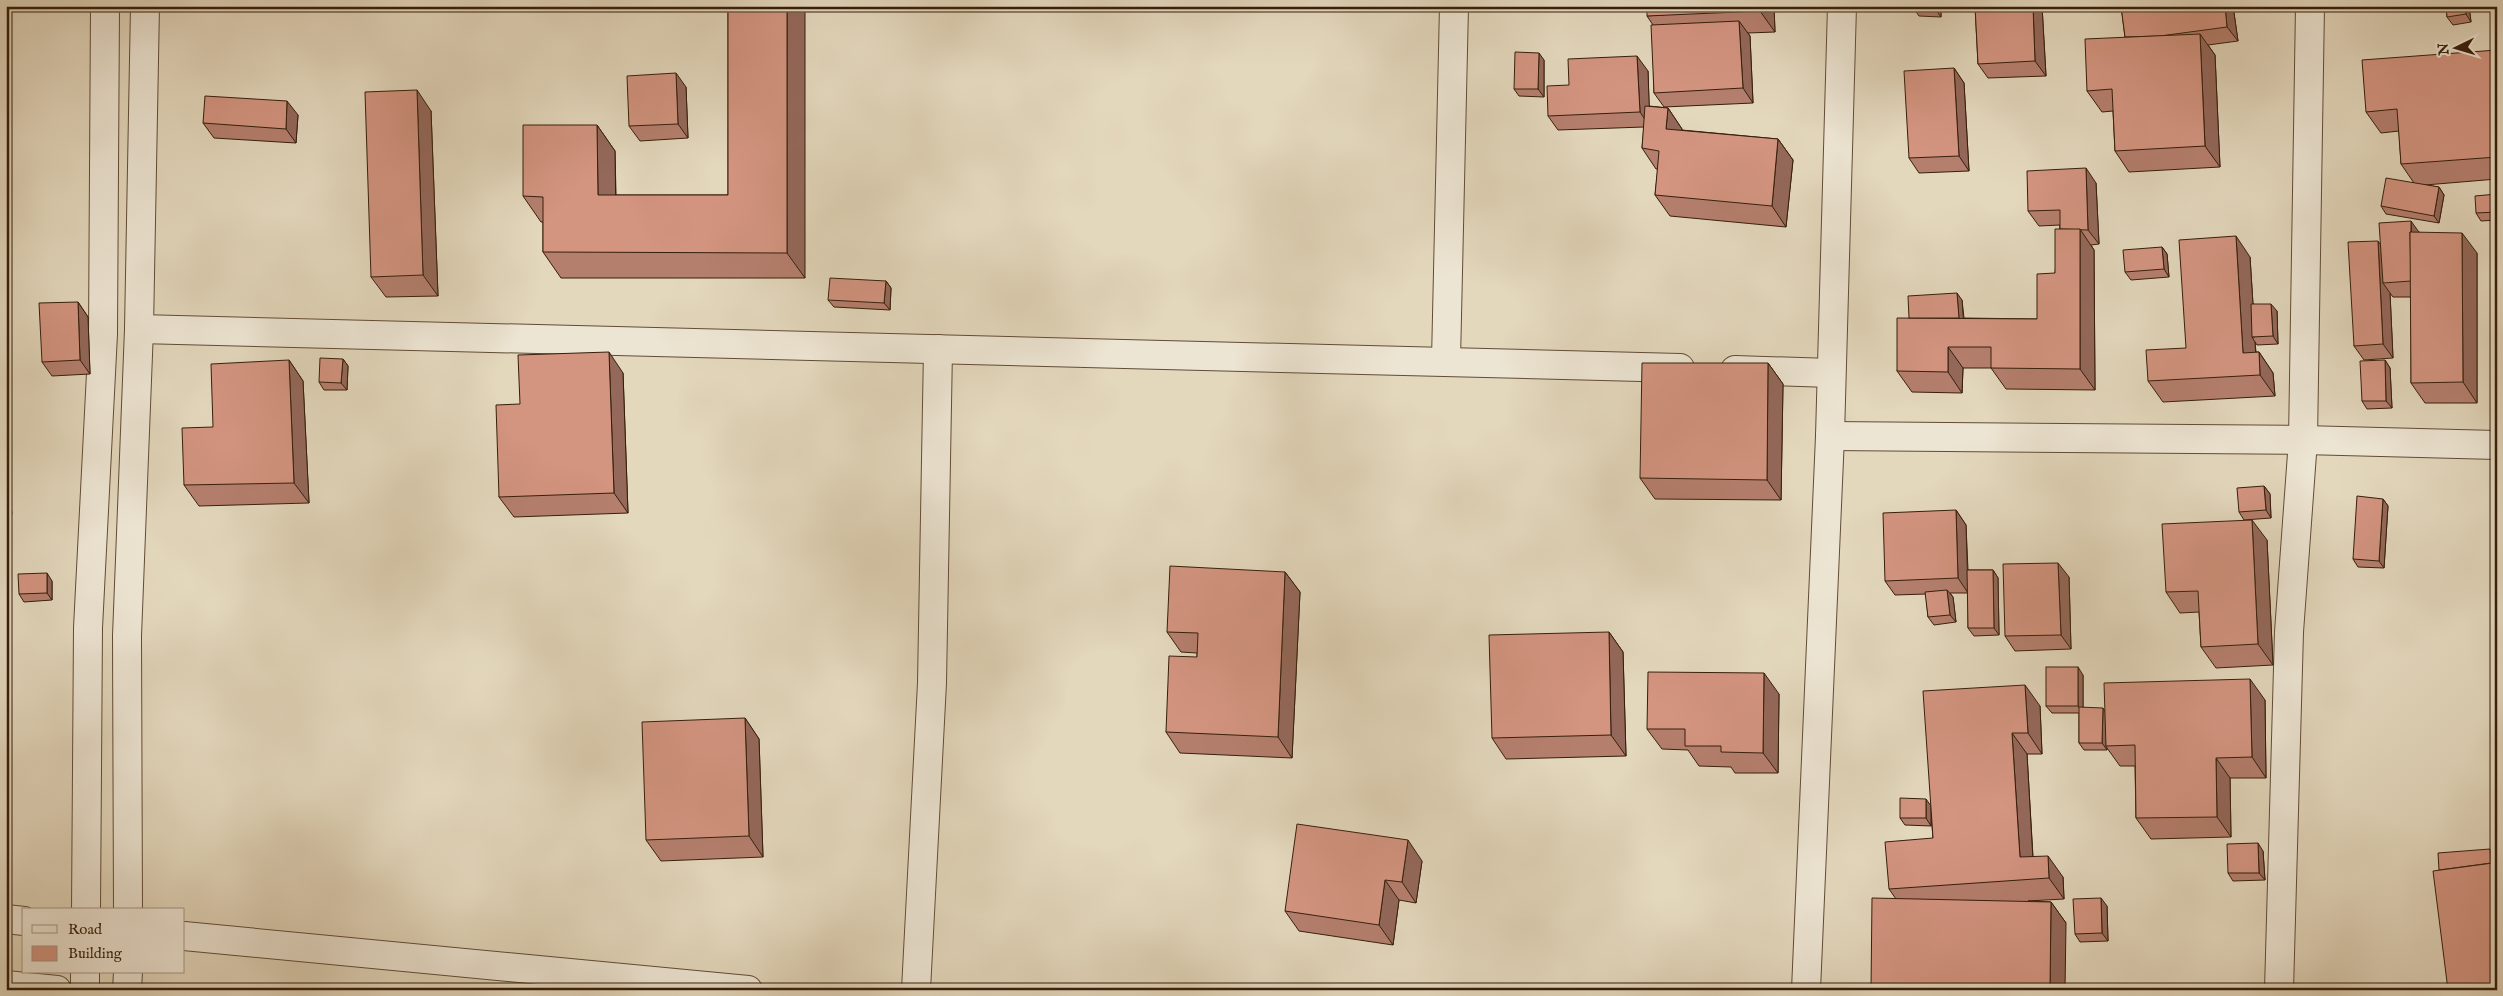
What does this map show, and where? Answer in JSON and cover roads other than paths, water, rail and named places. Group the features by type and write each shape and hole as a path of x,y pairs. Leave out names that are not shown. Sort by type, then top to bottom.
{"street":[{"path":"86,908 88,628 103,334 105,6"},
{"path":"128,908 127,636 140,329 145,6"},
{"path":"1446,360 1454,6"},
{"path":"1806,990 1830,436 1842,6"},
{"path":"2279,990 2289,632 2303,440 2310,6"},
{"path":"140,329 938,349 1202,353 1831,373"},
{"path":"916,990 932,684 938,349"},
{"path":"1830,436 2303,440 2497,445"},
{"path":"6,919 22,921"},
{"path":"185,936 748,990"},
{"path":"84,990 85,974"},
{"path":"127,990 128,974"},
{"path":"6,985 57,990"}]}
